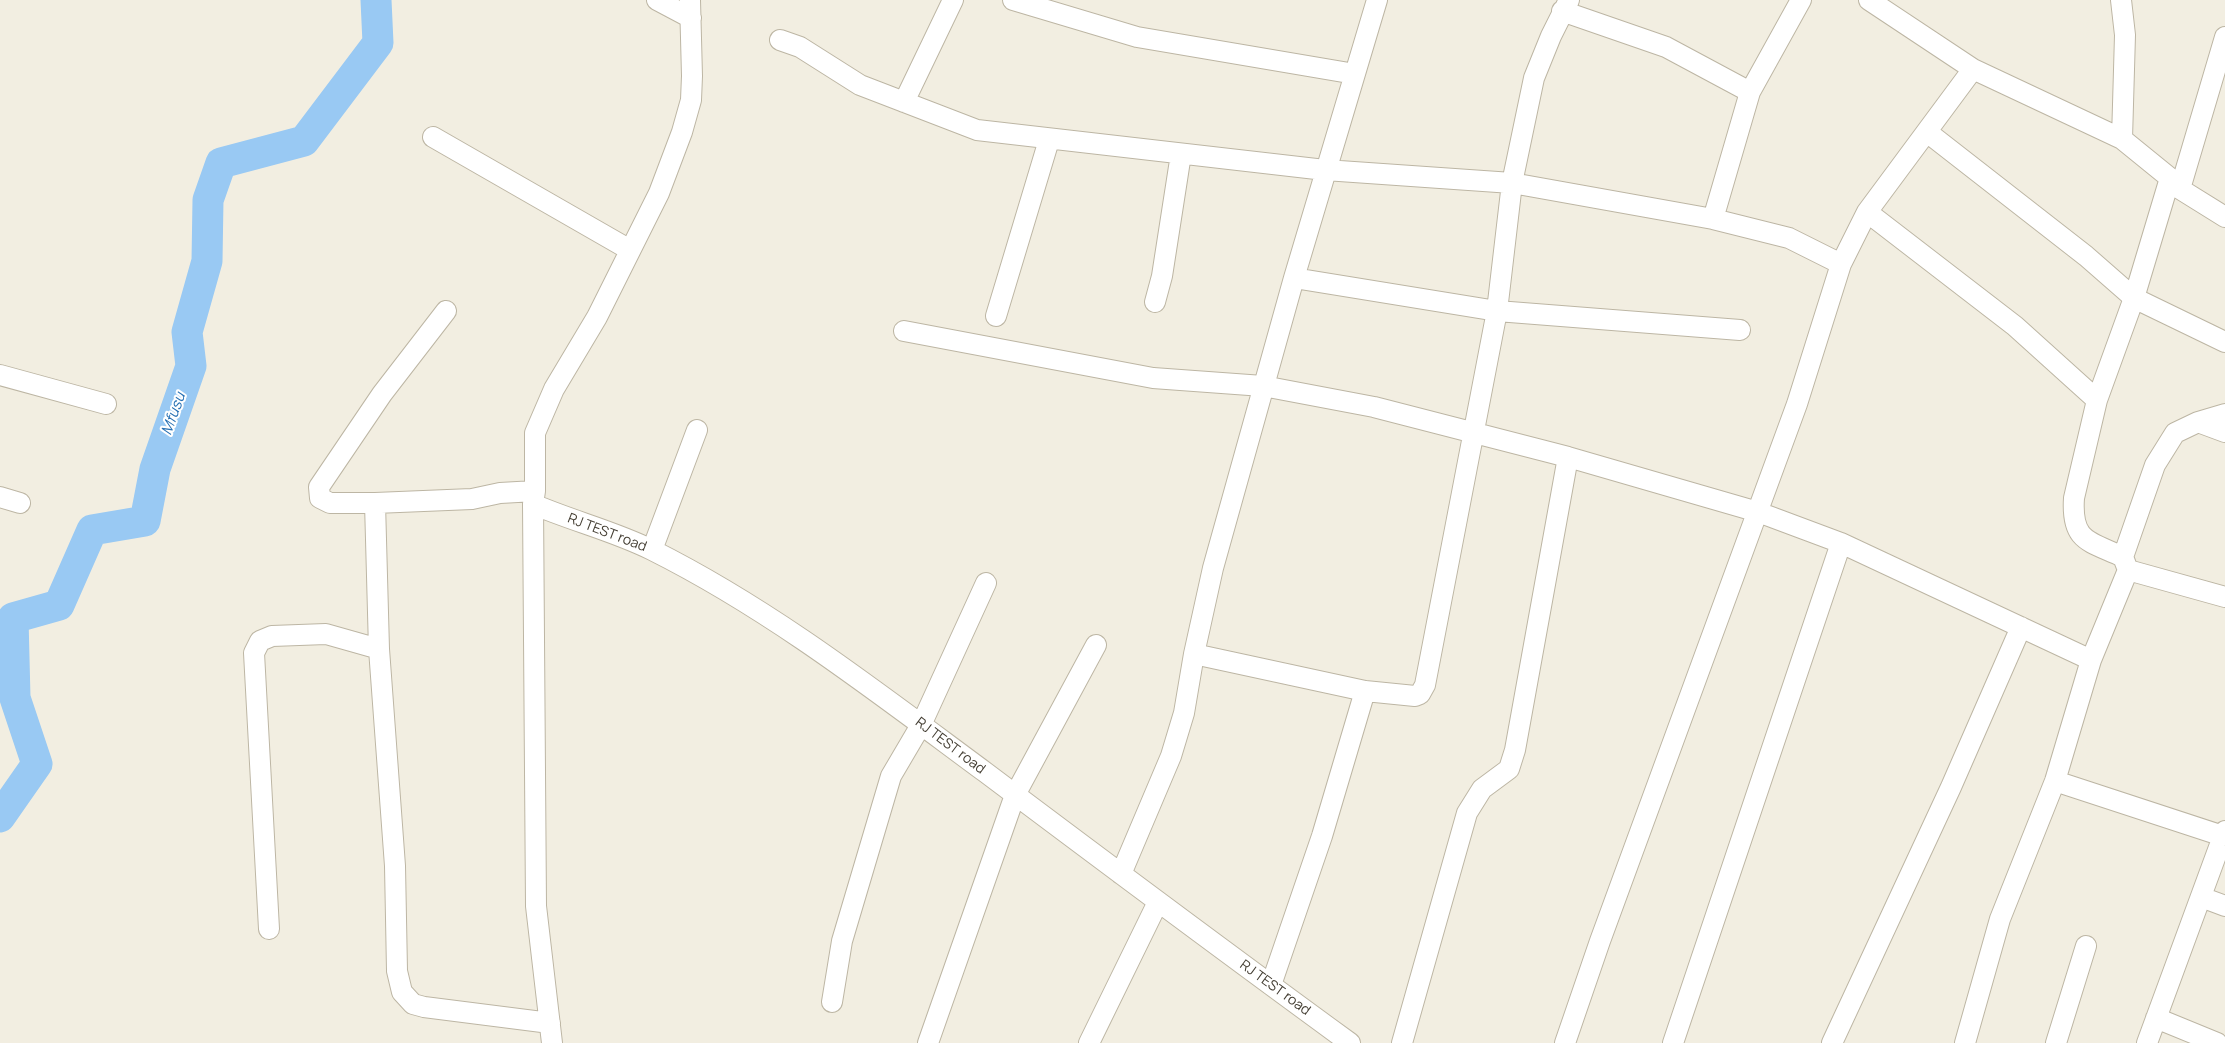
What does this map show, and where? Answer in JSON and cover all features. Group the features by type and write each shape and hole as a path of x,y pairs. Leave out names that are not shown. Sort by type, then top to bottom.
{"street":[{"path":"552,1043 536,906 535,433 554,389 597,317 659,193 682,132 691,100 691,9 657,0"},
{"path":"904,102 953,0"},
{"path":"1013,0 1137,37 1355,74"},
{"path":"1121,874 1171,756 1184,713 1194,654 1213,568 1325,170 1377,0"},
{"path":"1713,219 1750,92 1801,0"},
{"path":"1869,0 1974,69 2122,139 2175,184 2225,218"},
{"path":"2120,0 2125,35 2122,139"},
{"path":"1194,654 1365,691 1415,696 1420,694 1424,686 1497,311 1512,182 1534,78 1566,5 1666,47 1750,92"},
{"path":"2225,37 2175,184 2097,400 2074,498 2073,514 2076,528 2084,539 2126,563 2225,597"},
{"path":"780,40 800,47 860,85 977,130 1049,140 1325,170 1512,182 1713,219 1789,238 1841,264"},
{"path":"1564,1043 1758,512 1799,396 1830,292 1841,264 1867,212 1974,69"},
{"path":"1927,132 2086,256 2134,298 2225,342"},
{"path":"433,137 630,250"},
{"path":"996,316 1049,140"},
{"path":"1155,302 1162,276 1181,154"},
{"path":"1867,212 2015,326 2097,400"},
{"path":"1294,278 1497,311 1740,330"},
{"path":"446,311 382,394 319,487 320,498 330,503 375,503 472,499 500,493 534,498"},
{"path":"904,331 1153,378 1263,386 1374,407 1568,457 1758,512 1841,543 2091,660"},
{"path":"0,376 106,404"},
{"path":"1965,1043 2000,919 2055,781 2091,660 2126,563 2155,465 2175,433 2198,422 2225,414"},
{"path":"2198,422 2225,432"},
{"path":"652,550 697,430"},
{"path":"1402,1043 1467,813 1482,788 1509,769 1515,750 1568,457"},
{"path":"0,498 20,503"},
{"name":"RJ TEST road","path":"534,498 652,550 770,616 921,724 1350,1043"},
{"path":"375,503 379,649 395,866 397,971 402,992 413,1004 424,1007 550,1022"},
{"path":"1673,1043 1841,543"},
{"path":"832,1002 842,941 891,776 921,724 986,583"},
{"path":"1832,1043 1951,787 2021,627"},
{"path":"269,928 254,653 260,641 272,636 326,634 379,649"},
{"path":"928,1043 1015,795 1096,645"},
{"path":"1271,985 1322,836 1365,691"},
{"path":"2055,781 2224,833 2147,1043"},
{"path":"2201,897 2225,906"},
{"path":"1089,1043 1158,902"},
{"path":"2056,1043 2086,946"},
{"path":"2156,1018 2217,1043"}],"waterway":[{"name":"Mfusu","path":"0,817 37,764 15,698 13,618 59,605 92,530 145,521 155,469 191,366 187,332 207,261 208,200 221,163 304,141 378,43 376,0"}]}
